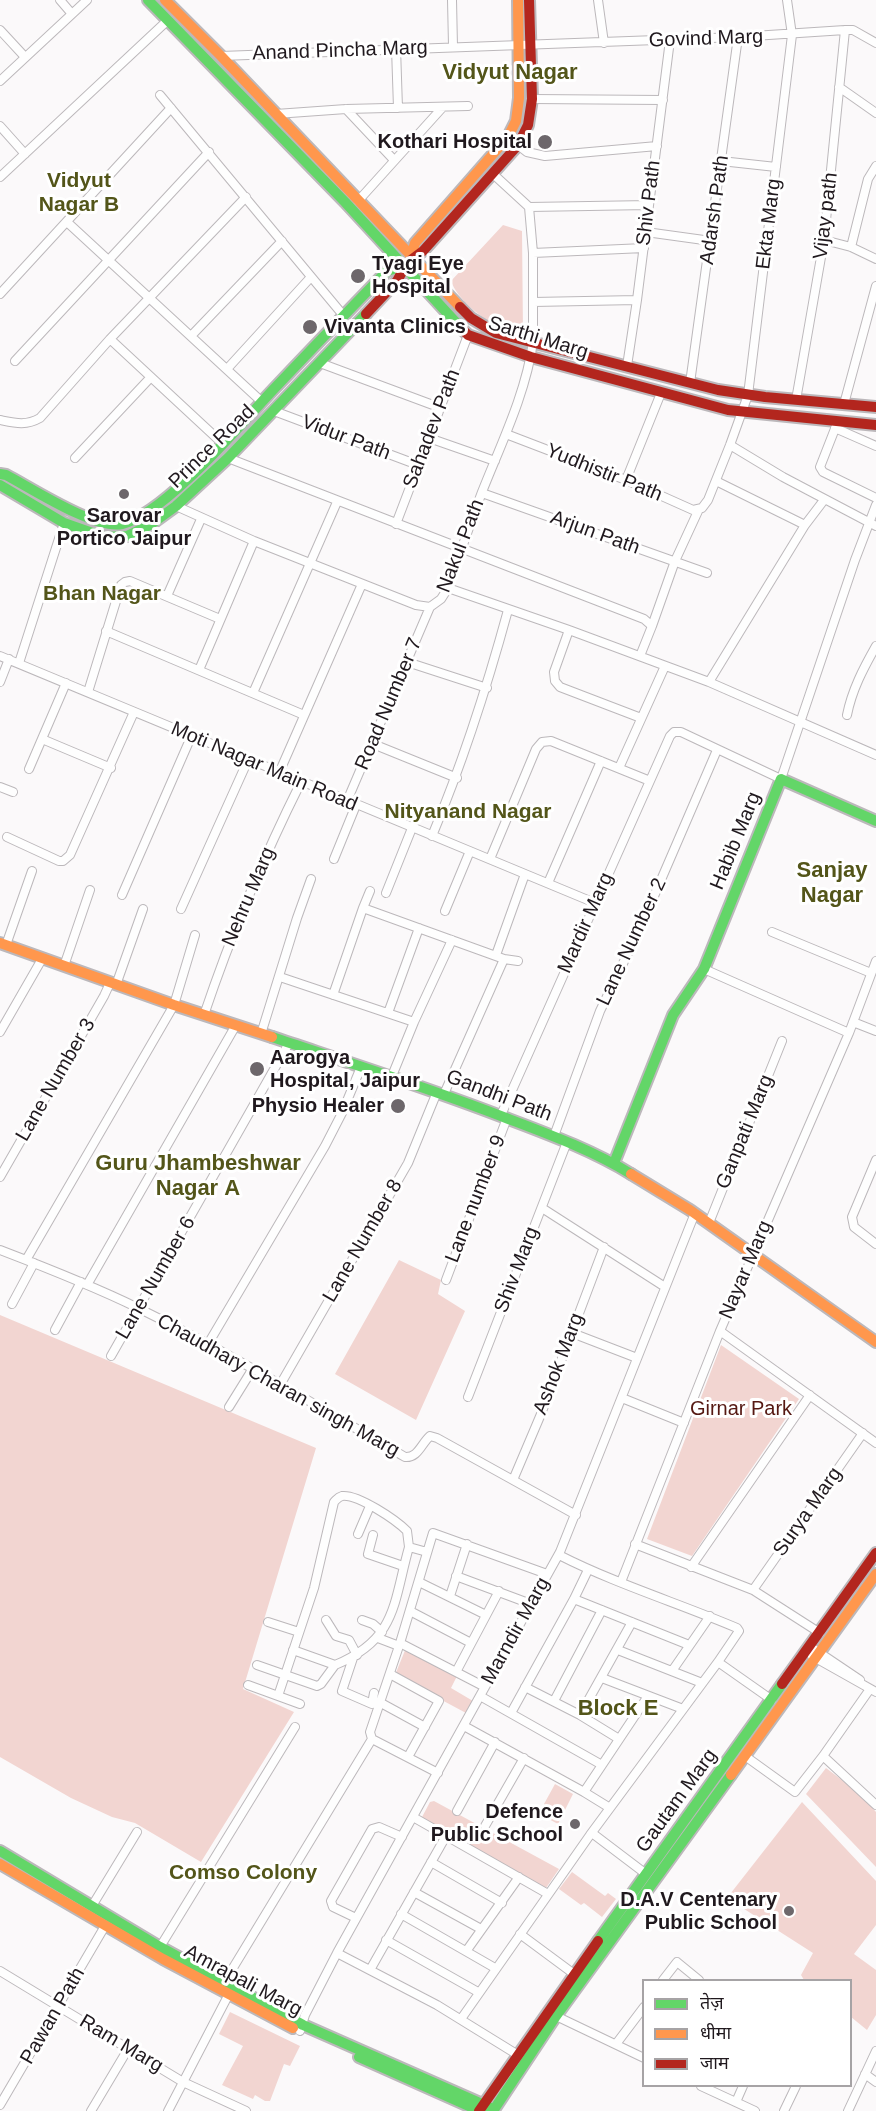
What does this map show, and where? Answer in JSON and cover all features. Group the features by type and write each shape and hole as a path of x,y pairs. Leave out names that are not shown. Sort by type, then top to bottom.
{"street":[{"path":"60,0 72,14"},
{"path":"0,81 87,0"},
{"path":"452,0 453,46"},
{"name":"Prince Road","path":"0,485 64,523 104,537 127,536 150,525 176,506 228,458 397,281 403,266 411,256 415,243 508,137 516,120 519,98 518,0"},
{"name":"Prince Road","path":"411,256 423,251 518,145 528,125 532,99 529,0"},
{"path":"598,0 604,43"},
{"name":"Ekta Marg","path":"640,656 675,561 700,509 708,500 748,395 792,35 787,0"},
{"path":"158,2 221,56 471,318 496,333 748,395 876,407"},
{"name":"Sarthi Marg","path":"158,2 168,20 468,334 531,357 728,410 837,425 876,425"},
{"path":"0,177 168,20"},
{"path":"0,30 25,57"},
{"name":"Govind Marg","path":"531,46 738,38 845,30 853,30 876,43"},
{"name":"Vijay path","path":"796,400 824,240 845,30"},
{"name":"Adarsh Path","path":"690,382 738,38"},
{"name":"Shiv Path","path":"627,366 670,40"},
{"name":"Anand Pincha Marg","path":"221,56 453,46 531,46"},
{"path":"396,48 398,108"},
{"path":"212,65 221,56"},
{"path":"839,87 876,113"},
{"path":"160,95 343,315"},
{"path":"532,99 663,100"},
{"path":"279,117 346,109 468,106"},
{"path":"0,294 171,108"},
{"path":"358,201 442,108"},
{"path":"346,109 394,160"},
{"path":"274,129 279,117"},
{"path":"0,126 25,154"},
{"path":"518,145 527,152 544,156 657,146"},
{"path":"15,361 209,152"},
{"path":"721,161 776,167"},
{"path":"851,247 868,179 876,166"},
{"path":"492,173 529,207 649,205"},
{"path":"0,420 21,424 31,423 40,418 110,339 246,196"},
{"name":"Nakul Path","path":"176,506 254,541 416,605 430,607 441,599 448,588 506,434 531,357 533,253 529,207"},
{"path":"67,222 262,402"},
{"path":"646,232 711,241"},
{"path":"191,336 282,240"},
{"path":"824,240 851,247 876,258"},
{"path":"533,253 644,248"},
{"name":"Prince Road","path":"2,472 87,517 104,523 121,524 142,514 166,498 222,443 387,271 403,266"},
{"path":"227,369 311,277"},
{"path":"844,404 876,285"},
{"path":"533,302 637,300"},
{"name":"Sahadev Path","path":"396,524 468,334"},
{"path":"110,339 222,443"},
{"path":"320,363 441,408"},
{"path":"75,458 151,377"},
{"path":"626,480 661,393"},
{"name":"Vidur Path","path":"274,411 418,465"},
{"path":"876,447 837,425 820,466 823,471 876,498"},
{"name":"Yudhistir Path","path":"506,434 626,480 693,510 700,509"},
{"path":"429,438 495,461"},
{"path":"730,446 824,500 872,524"},
{"path":"228,458 644,619 652,626"},
{"path":"716,480 805,525"},
{"path":"0,492 12,492"},
{"name":"Arjun Path","path":"482,493 707,573"},
{"path":"709,682 805,525 824,500"},
{"path":"253,693 337,502"},
{"name":"Habib Marg","path":"614,1163 674,1015 685,994 704,969 781,779 872,524 876,505"},
{"path":"167,596 201,519"},
{"path":"19,663 64,523"},
{"path":"199,670 254,541"},
{"path":"88,692 121,585 125,582 130,581 220,619"},
{"path":"279,773 362,584"},
{"path":"448,588 709,682 876,755"},
{"name":"Road Number 7","path":"346,801 430,607"},
{"path":"432,836 457,778 508,610"},
{"path":"569,630 554,672 555,681 560,687 641,718"},
{"path":"106,631 304,715"},
{"path":"847,716 851,697 860,675 876,646"},
{"name":"Moti Nagar Main Road","path":"0,656 595,903"},
{"path":"0,682 9,659"},
{"path":"407,662 486,688"},
{"path":"619,768 665,666"},
{"path":"29,769 66,683"},
{"path":"7,837 59,861 67,859 111,768 134,712"},
{"name":"Mardir Marg","path":"504,1117 595,903 670,736 674,732 681,732 717,750"},
{"path":"122,895 191,736"},
{"path":"42,739 111,768"},
{"path":"490,859 536,750 542,742 551,741 650,781"},
{"path":"372,744 457,778"},
{"path":"717,750 876,821"},
{"name":"Lane Number 2","path":"554,1136 600,1011 642,924 717,750"},
{"path":"182,909 248,760"},
{"path":"548,883 601,761"},
{"name":"Nehru Marg","path":"204,1015 252,885 301,782"},
{"path":"0,787 13,792"},
{"path":"333,859 356,805"},
{"path":"386,893 412,828"},
{"path":"445,911 470,851"},
{"path":"3,944 32,871"},
{"path":"495,955 525,874"},
{"path":"261,1034 311,879"},
{"path":"64,966 90,890"},
{"path":"333,995 370,891"},
{"path":"363,908 504,959 518,961"},
{"name":"Lane Number 3","path":"0,1177 113,984 143,909"},
{"path":"388,1013 419,928"},
{"path":"772,932 871,973"},
{"path":"12,1304 30,1261 174,1005 195,935"},
{"path":"392,1076 452,940"},
{"name":"Gandhi Path","path":"3,944 174,1005 441,1093 554,1136 614,1163 695,1213 876,1342"},
{"path":"0,1032 42,959"},
{"name":"Lane Number 8","path":"280,1385 408,1163 504,959"},
{"name":"Nayar Marg","path":"621,1582 720,1331 849,1033 876,961"},
{"path":"704,969 849,1033"},
{"path":"280,977 414,1022"},
{"path":"853,1022 876,1031"},
{"path":"55,1330 236,1025"},
{"name":"Ganpati Marg","path":"709,1223 782,1041"},
{"name":"Lane Number 6","path":"111,1356 289,1043"},
{"path":"208,1344 326,1146 361,1067"},
{"name":"Lane number 9","path":"446,1280 504,1117"},
{"name":"Shiv Marg","path":"468,1397 567,1142"},
{"path":"876,1160 852,1217 854,1227 876,1245"},
{"path":"542,1208 665,1287"},
{"name":"Marndir Marg","path":"302,2028 305,2015 356,1918 559,1555 695,1213"},
{"name":"Ashok Marg","path":"513,1480 604,1247"},
{"name":"Chaudhary Charan singh Marg","path":"0,1250 84,1283 138,1308 208,1344 405,1457 411,1458 416,1454 430,1436 437,1438 576,1515"},
{"path":"720,1331 876,1443"},
{"path":"572,1333 638,1358"},
{"path":"229,1407 252,1370"},
{"path":"691,1567 810,1395"},
{"path":"622,1398 684,1423"},
{"name":"Surya Marg","path":"753,1590 863,1433"},
{"path":"257,1665 285,1674 317,1686 335,1665 355,1656 380,1635 394,1608 409,1546 407,1531 381,1511 370,1506 342,1496 334,1503 314,1588 299,1632 285,1674 278,1696"},
{"path":"358,1534 370,1506"},
{"path":"438,1773 372,1738 370,1732 400,1645 433,1533 547,1574"},
{"path":"373,1535 368,1554 403,1566"},
{"path":"450,1596 466,1544"},
{"path":"635,1544 753,1590 820,1633"},
{"path":"409,1546 427,1552"},
{"name":"Gautam Marg","path":"495,2110 556,2016 745,1756 813,1653 820,1633 876,1553"},
{"path":"461,2019 589,1833 610,1808 739,1631 710,1616 588,1570 559,1555"},
{"path":"511,1713 588,1570"},
{"name":"Gautam Marg","path":"481,2109 574,1974 772,1700 876,1574"},
{"path":"456,1576 531,1604"},
{"path":"419,1582 486,1615"},
{"path":"456,1671 499,1592"},
{"path":"574,1599 689,1645"},
{"path":"554,1701 602,1610"},
{"path":"410,1611 471,1643"},
{"path":"672,1671 710,1616"},
{"path":"326,1620 336,1635 349,1640 355,1656 342,1691 372,1704 374,1693"},
{"path":"362,1620 373,1624 380,1635 456,1671 485,1688"},
{"path":"268,1622 299,1632"},
{"path":"580,1716 632,1622"},
{"path":"293,1650 335,1665"},
{"path":"618,1650 702,1683"},
{"path":"745,1756 795,1792 873,1690 847,1670 813,1653"},
{"path":"718,1662 772,1700"},
{"path":"390,1674 439,1701 408,1757"},
{"path":"602,1678 683,1709"},
{"path":"248,1685 300,1704"},
{"path":"525,1687 619,1739"},
{"path":"480,1696 602,1765"},
{"path":"585,1791 648,1696"},
{"path":"381,1703 425,1727"},
{"path":"464,1726 585,1791 610,1808"},
{"path":"160,1947 295,1727"},
{"path":"168,2111 226,1989 372,1738"},
{"path":"457,1811 495,1742"},
{"path":"823,1756 876,1805"},
{"path":"485,1826 524,1758"},
{"path":"413,1817 548,1894"},
{"path":"356,1918 333,1906 331,1901 372,1829 380,1827 402,1837"},
{"path":"92,1906 137,1832"},
{"path":"589,1833 646,1874"},
{"path":"370,1970 446,1836"},
{"name":"Amrapali Marg","path":"0,1851 92,1906 107,1921 160,1947 226,1989"},
{"path":"431,1862 502,1903"},
{"name":"Amrapali Marg","path":"0,1864 107,1921 226,1989 302,2028 481,2109"},
{"path":"467,1950 519,1877"},
{"path":"414,1892 481,1929"},
{"path":"401,1914 495,1968"},
{"name":"Pawan Path","path":"0,2105 107,1921"},
{"path":"520,1934 574,1974"},
{"path":"386,1940 478,1992"},
{"path":"337,1953 461,2019 518,2055"},
{"path":"664,1979 677,1962 698,1979"},
{"name":"Ram Marg","path":"0,1971 183,2082 235,2109 246,2111"},
{"path":"616,2044 642,2010"},
{"path":"556,2016 642,2057"},
{"name":"Amrapali Marg","path":"302,2028 437,2084 481,2109"},
{"path":"91,2111 128,2049"},
{"path":"848,2111 876,2051"},
{"path":"865,2074 876,2082"},
{"path":"706,2087 755,2111"},
{"path":"736,2102 742,2087"},
{"path":"784,2111 795,2087"},
{"path":"481,2109 495,2110"}],"green space":[{"path":"503,225 522,231 523,333 482,317 463,300 451,281"},
{"path":"399,1260 441,1280 438,1294 465,1311 416,1420 335,1374"},
{"path":"0,1315 316,1448 243,1689 294,1712 201,1862 135,1823 112,1817 71,1798 0,1757"},
{"name":"Girnar Park","path":"721,1345 799,1399 692,1556 647,1539"},
{"path":"406,1648 458,1674 451,1688 473,1701 466,1713 395,1675"},
{"path":"826,1768 859,1793 876,1812 876,1867 806,1794"},
{"path":"555,1784 573,1794 558,1824 545,1817 544,1804"},
{"path":"434,1801 559,1869 546,1888 421,1819 430,1802"},
{"path":"802,1802 876,1881 876,1925 854,1954 876,1970 876,2015 867,2030 852,2018 852,1979 803,1979 801,1975 813,1953 727,1898"},
{"path":"572,1872 605,1896 608,1893 616,1899 602,1917 584,1903 581,1905 559,1889"},
{"path":"230,2012 300,2046 290,2066 284,2064 270,2101 265,2101 255,2095 253,2099 222,2085 243,2046 219,2034"}],"traffic: fast":[{"path":"148,0 345,202 461,328"},
{"path":"0,474 6,475 63,507 96,521 122,524 139,517 159,504 201,467 387,271 403,266"},
{"path":"0,485 64,523 104,537 127,536 150,525 176,506 228,458 366,314"},
{"path":"614,1163 673,1015 704,969 781,779 876,821"},
{"path":"272,1037 419,1086 554,1136 631,1174"},
{"path":"598,1941 782,1684"},
{"path":"493,2111 556,2016 731,1775"},
{"path":"0,1851 160,1947 303,2025 489,2107"},
{"path":"359,2057 480,2111"}],"traffic: slow":[{"path":"165,0 460,307"},
{"path":"411,256 415,243 508,137 516,121 519,98 518,0"},
{"path":"0,943 272,1037"},
{"path":"631,1174 690,1210 876,1342"},
{"path":"731,1775 876,1574"},
{"path":"0,1864 163,1959 293,2028"}],"traffic: jam":[{"path":"366,314 397,281 407,263 423,251 518,145 528,125 532,99 529,0"},
{"path":"460,307 471,318 496,333 718,390 765,397 876,407"},
{"path":"461,328 468,335 531,357 728,410 876,425"},
{"path":"782,1684 876,1553"},
{"path":"479,2111 598,1941"}],"place":[{"name":"Kothari Hospital","path":"545,142"},
{"name":"Tyagi Eye Hospital","path":"358,276"},
{"name":"Vivanta Clinics","path":"310,327"},
{"name":"Sarovar Portico Jaipur","path":"124,494"},
{"name":"Aarogya Hospital, Jaipur","path":"257,1069"},
{"name":"Physio Healer","path":"398,1106"},
{"name":"Defence Public School","path":"575,1824"},
{"name":"D.A.V Centenary Public School","path":"789,1911"}],"district":[{"name":"Vidyut Nagar","path":"510,73"},
{"name":"Vidyut Nagar B","path":"79,193"},
{"name":"Bhan Nagar","path":"102,594"},
{"name":"Nityanand Nagar","path":"468,812"},
{"name":"Sanjay Nagar","path":"832,884"},
{"name":"Guru Jhambeshwar Nagar A","path":"198,1176"},
{"name":"Block E","path":"618,1709"},
{"name":"Comso Colony","path":"243,1873"}]}
